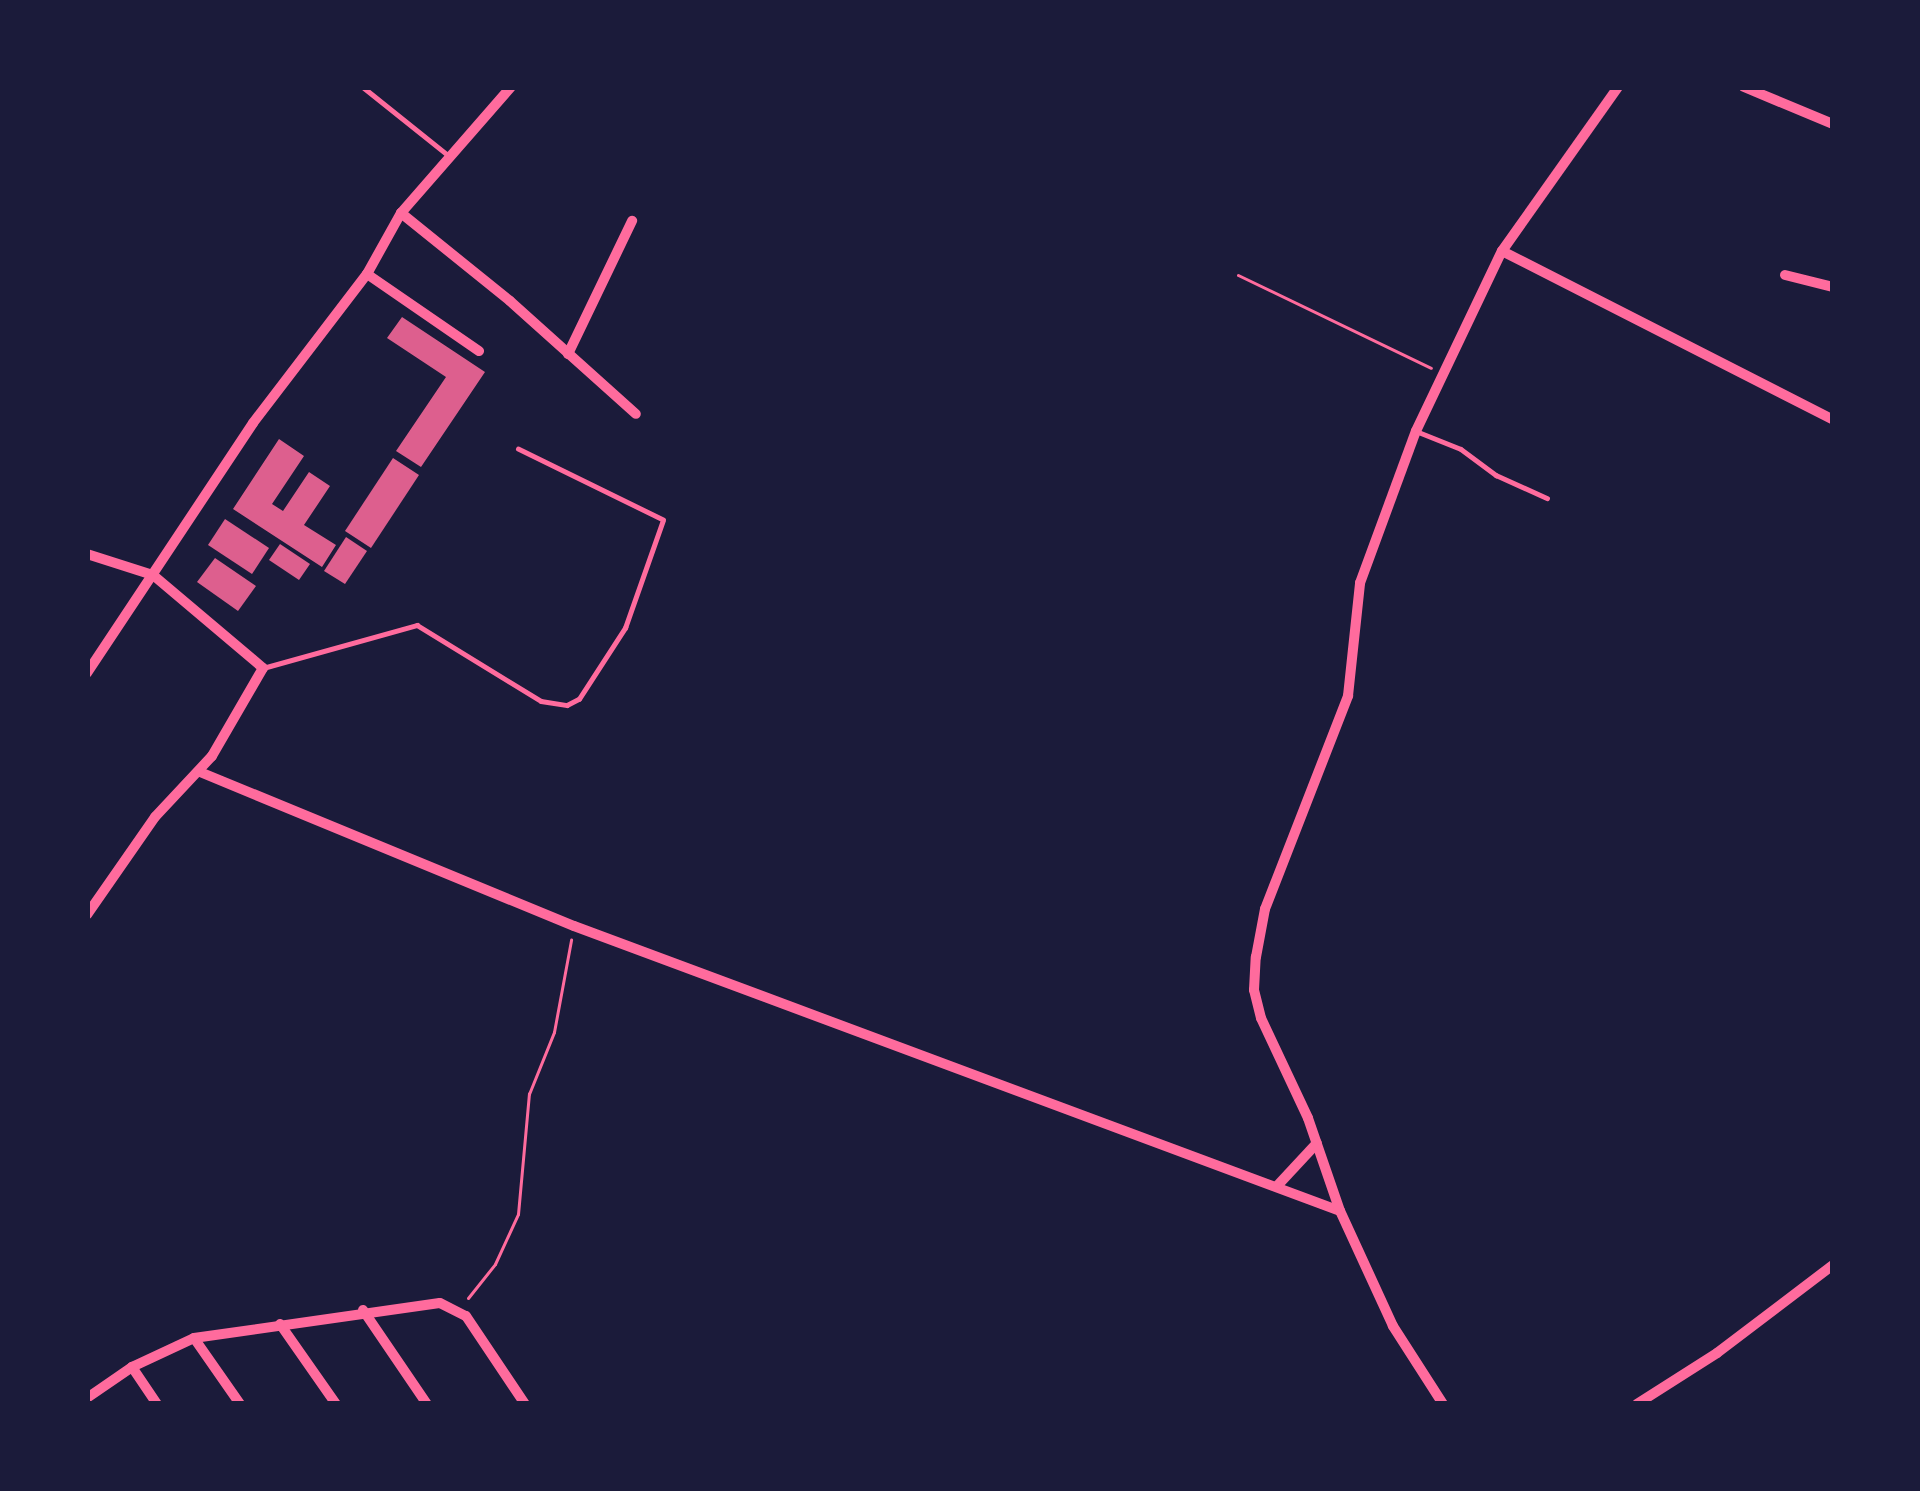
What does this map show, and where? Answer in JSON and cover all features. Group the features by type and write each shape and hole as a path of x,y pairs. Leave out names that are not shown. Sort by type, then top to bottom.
{"street":[{"path":"87,673 274,394 367,274 401,213 512,87"},
{"path":"1443,1404 1393,1326 1340,1211 1317,1143 1262,1018 1254,990 1256,957 1265,909 1348,696 1355,669 1354,610 1360,583 1416,431 1502,251 1618,87"},
{"path":"1744,87 1833,124"},
{"path":"401,213 636,414"},
{"path":"568,354 632,221"},
{"path":"1502,251 1833,420"},
{"path":"367,274 479,352"},
{"path":"1785,274 1833,287"},
{"path":"87,554 154,575 263,668 200,772 155,817 87,914"},
{"path":"200,772 574,926 1340,1211"},
{"path":"1278,1185 1317,1143"},
{"path":"1637,1404 1718,1353 1833,1265"},
{"path":"87,1398 132,1367 194,1338 363,1310 440,1303 458,1308 525,1404"},
{"path":"363,1310 427,1404"},
{"path":"280,1324 336,1404"},
{"path":"194,1338 240,1404"},
{"path":"132,1367 157,1404"}],"lane":[{"path":"363,87 448,155"},
{"path":"1416,431 1461,448 1496,475 1547,497"},
{"path":"263,668 417,625 541,701 567,705 579,699 626,628 663,520 518,449"}],"path":[{"path":"1238,275 1444,374"},
{"path":"458,1308 495,1264 518,1214 529,1094 554,1032 574,926"}],"building":[{"path":"402,317 485,372 421,467 396,451 446,377 387,338"},
{"path":"279,439 304,456 272,504 283,511 309,472 330,486 304,525 336,545 322,567 233,509"},
{"path":"393,458 419,475 371,548 345,531"},
{"path":"225,519 269,548 252,574 208,545"},
{"path":"346,537 367,551 345,584 324,571"},
{"path":"280,544 310,564 299,580 269,560"},
{"path":"215,558 256,586 238,611 197,582"}]}
